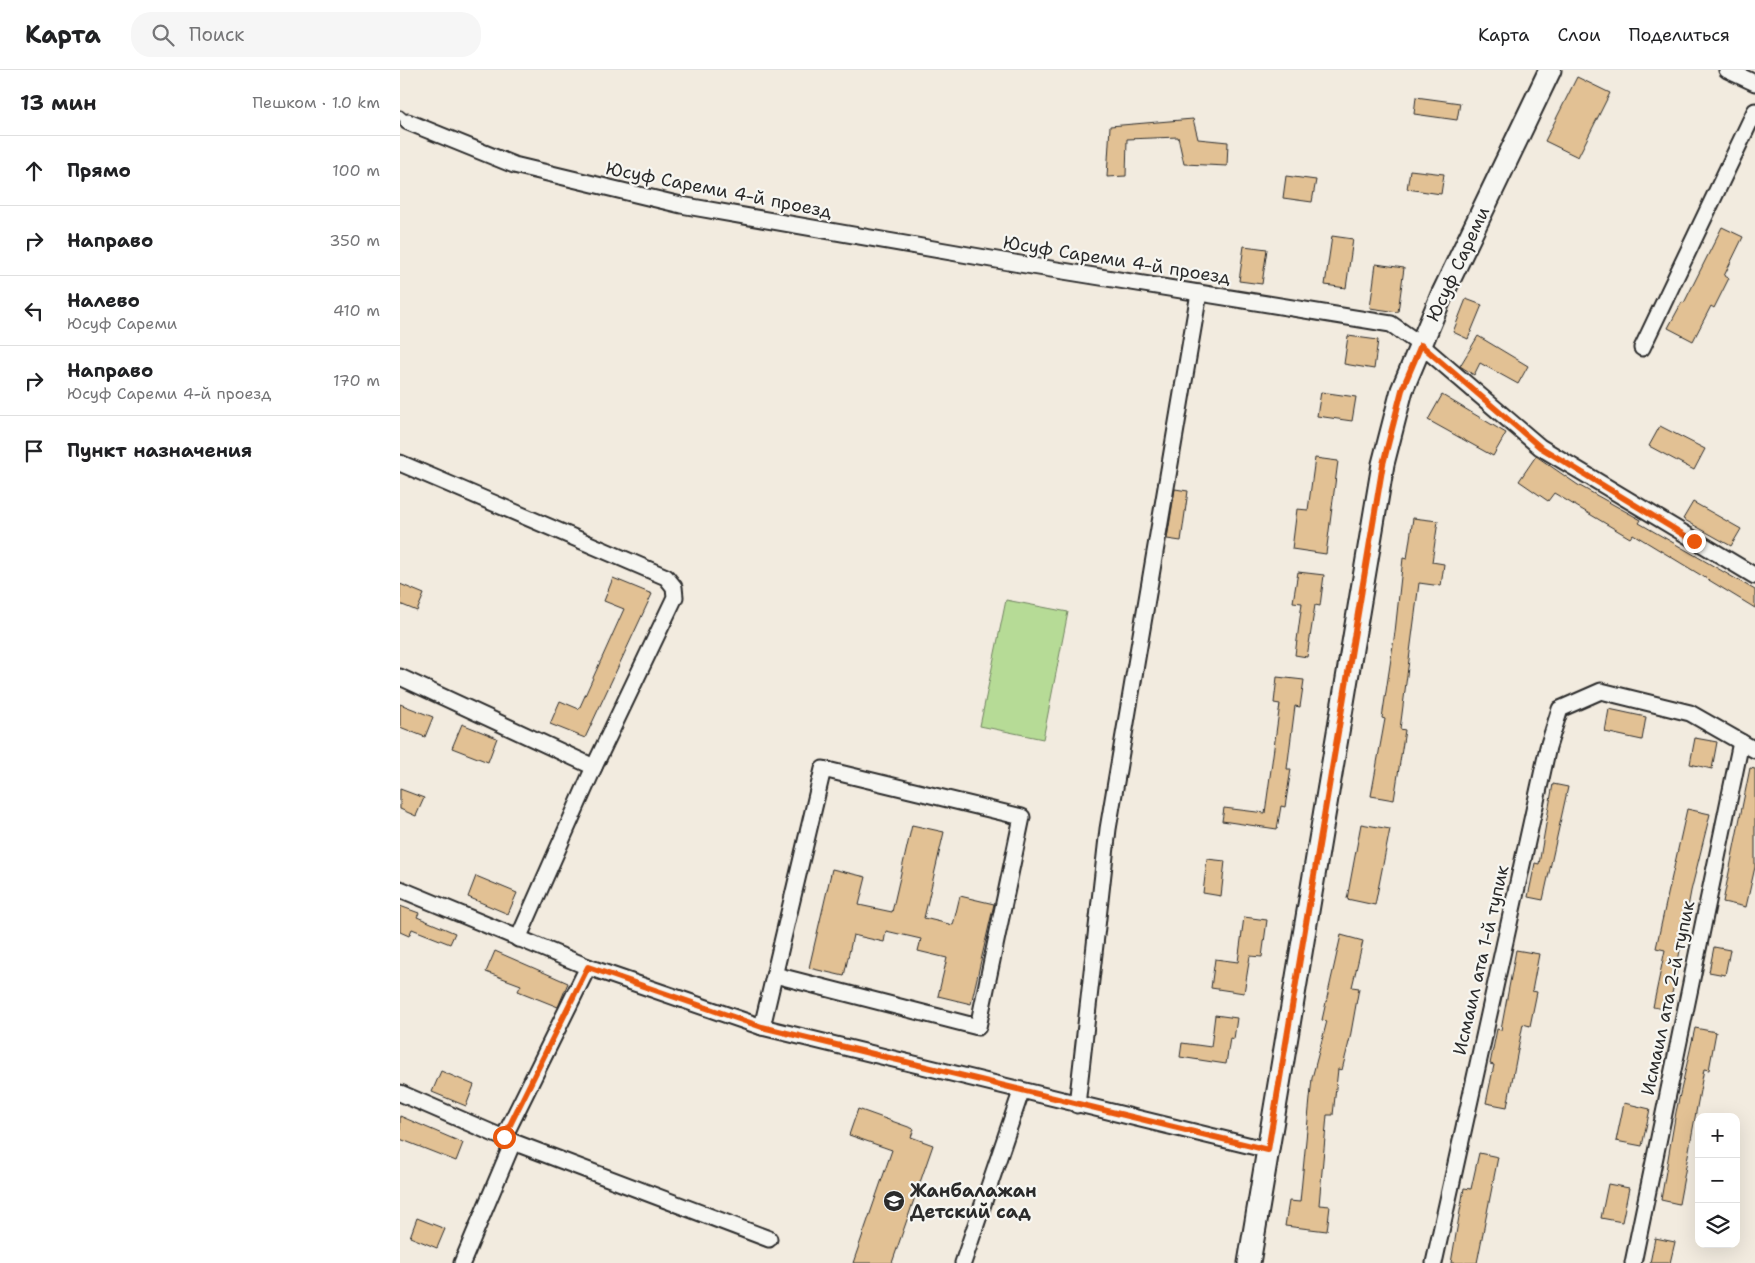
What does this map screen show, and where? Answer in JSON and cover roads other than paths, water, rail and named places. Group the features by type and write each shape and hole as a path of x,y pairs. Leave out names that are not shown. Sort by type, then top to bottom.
{"main road":[{"name":"Юсуф Сареми","path":"1249,1263 1383,464 1402,390 1441,297 1550,70"}],"street":[{"path":"1727,70 1755,83"},
{"path":"1642,348 1755,111"},
{"name":"Юсуф Сареми 4-й проезд","path":"404,119 514,165 681,205 1391,324 1421,345 1540,447 1755,576"},
{"path":"1077,1105 1108,829 1198,293"},
{"path":"400,463 666,577 674,587 675,596 594,768 518,939"},
{"path":"400,677 594,768"},
{"name":"Исмаил ата 1-й тупик","path":"1434,1263 1548,747 1560,710 1601,691 1690,713 1741,742"},
{"path":"1741,742 1755,750"},
{"name":"Исмаил ата 2-й тупик","path":"1633,1263 1741,742"},
{"path":"762,1027 823,769 1022,817 978,1027 775,975"},
{"path":"400,889 588,967 762,1027 1021,1092 1268,1150"},
{"path":"462,1263 508,1140 588,967"},
{"path":"963,1263 1021,1092"},
{"path":"400,1093 508,1140 769,1239"}],"place":[{"name":"Жанбалажан Детский сад","path":"894,1201"}]}
